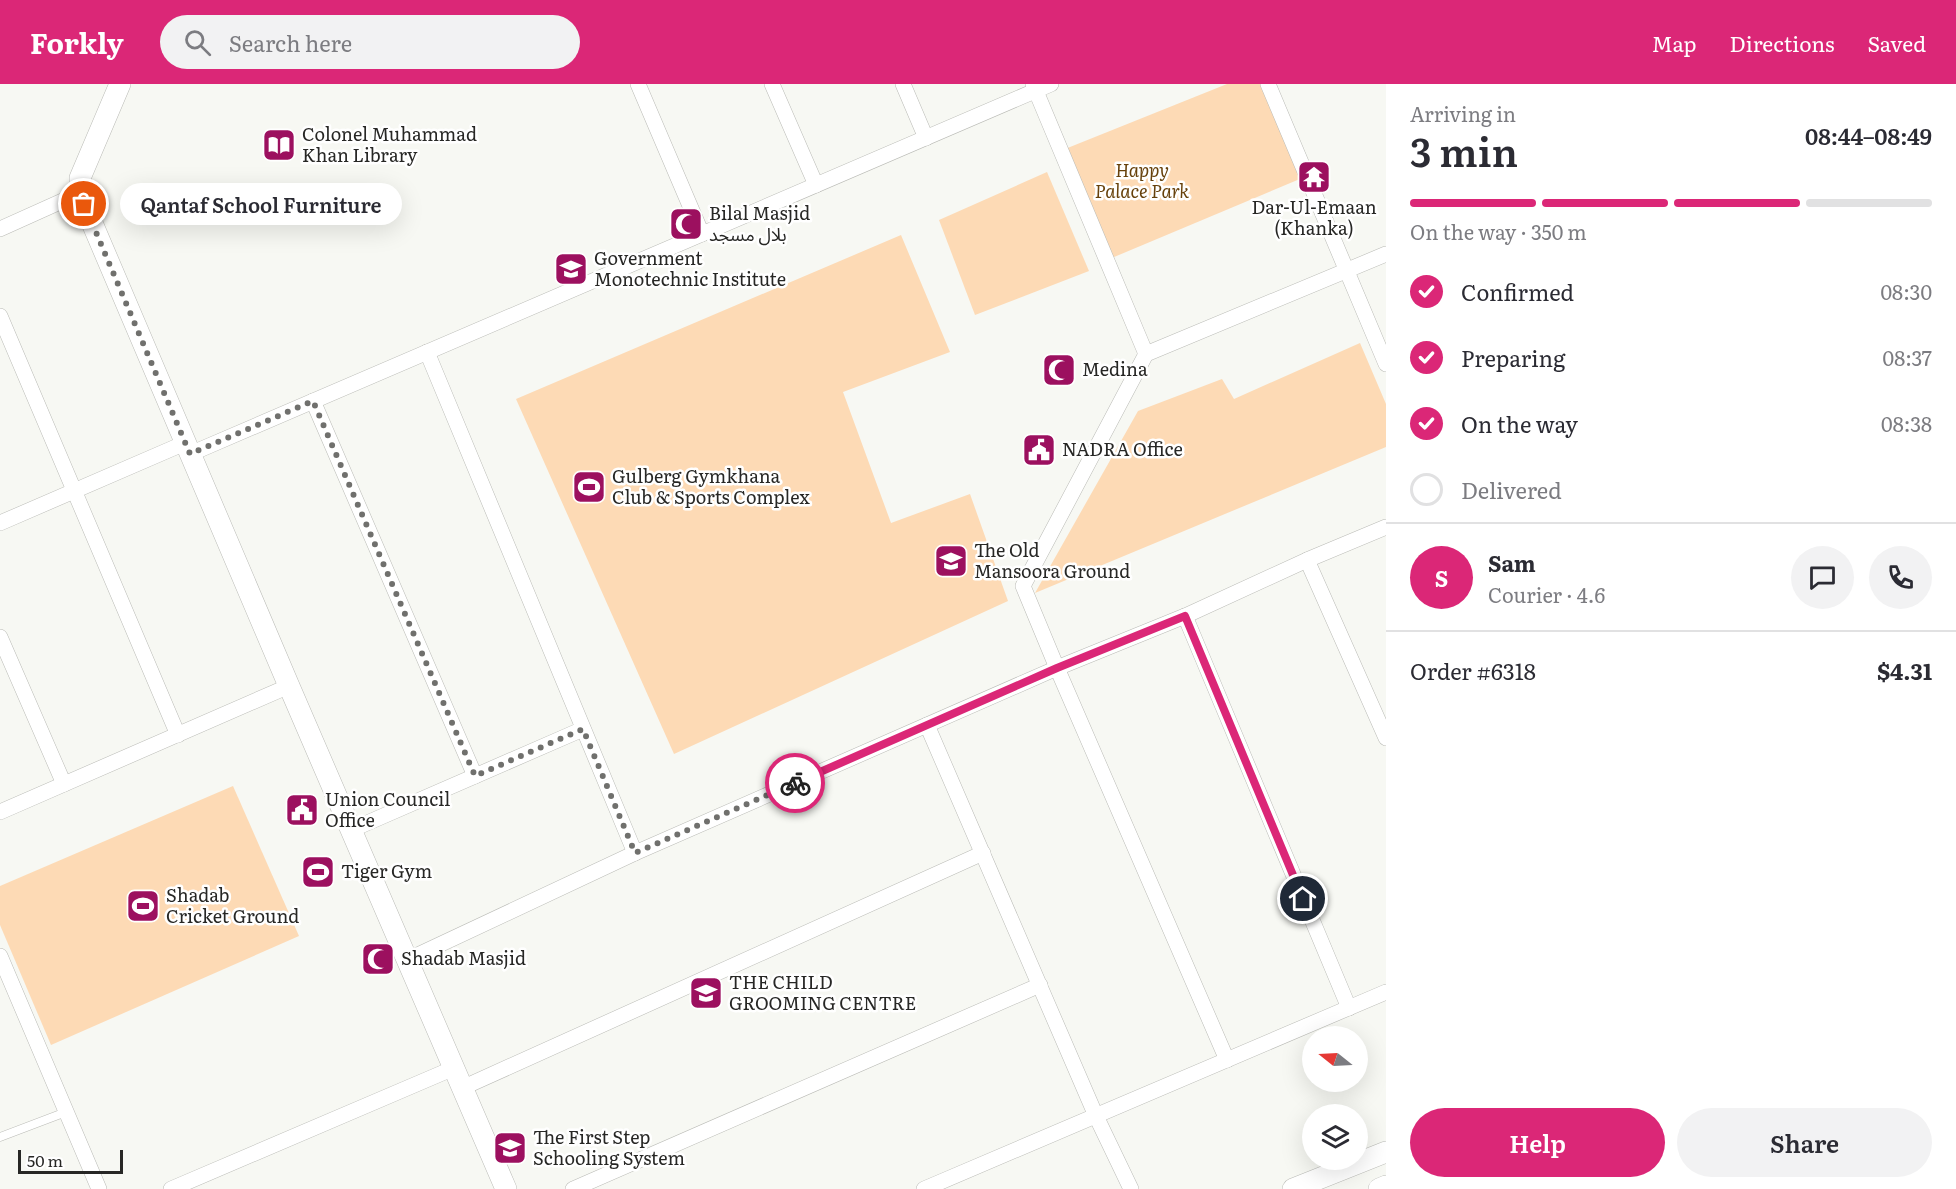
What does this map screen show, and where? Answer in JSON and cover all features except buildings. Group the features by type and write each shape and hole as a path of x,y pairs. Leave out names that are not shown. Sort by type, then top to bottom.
{"street":[{"path":"120,84 80,178 80,193 506,1189"},
{"path":"638,84 702,234"},
{"path":"772,84 816,185"},
{"path":"903,84 926,138"},
{"path":"0,523 74,492 313,401 926,138 1035,87 1051,84"},
{"path":"1268,84 1386,364"},
{"path":"1035,87 1146,354"},
{"path":"0,229 80,193"},
{"path":"1227,1060 1023,586 1146,354 1386,255"},
{"path":"0,316 178,735"},
{"path":"427,352 635,853"},
{"path":"313,401 475,776"},
{"path":"407,960 635,853 1386,527"},
{"path":"1307,560 1386,738"},
{"path":"1185,616 1349,1008"},
{"path":"0,637 63,784"},
{"path":"0,812 289,686"},
{"path":"927,725 1096,1116 1131,1189"},
{"path":"351,830 583,729"},
{"path":"171,1189 458,1078 983,853"},
{"path":"0,956 99,1189"},
{"path":"573,1189 1040,985"},
{"path":"924,1189 1386,992"},
{"path":"1293,1189 1386,1152"},
{"path":"1380,1189 1386,1186"}],"lane":[{"path":"0,1137 66,1112"}],"green space":[{"name":"Happy Palace Park","path":"1227,84 1268,84 1307,176 1107,260 1065,149"},
{"path":"1047,172 1089,271 975,315 939,220"},
{"path":"901,235 950,352 843,392 891,523 970,494 1008,601 674,754 516,399"},
{"path":"1360,343 1386,404 1386,447 1035,593 1138,411 1222,379 1234,399"},
{"name":"Shadab Cricket Ground","path":"233,786 299,936 51,1045 0,925 0,886"}],"way so far":[{"path":"84,204 190,454 313,401 475,776 583,729 635,853 795,783"}],"place":[{"name":"Colonel Muhammad Khan Library","path":"279,145"},
{"name":"Dar-Ul-Emaan (Khanka)","path":"1314,177"},
{"name":"Qantaf School Furniture","path":"84,204"},
{"name":"Bilal Masjid بلال مسجد","path":"686,224"},
{"name":"Government Monotechnic Institute","path":"571,269"},
{"name":"Medina","path":"1059,370"},
{"name":"NADRA Office","path":"1039,450"},
{"name":"Gulberg Gymkhana Club & Sports Complex","path":"589,487"},
{"name":"The Old Mansoora Ground","path":"951,561"},
{"name":"Union Council Office","path":"302,810"},
{"name":"Tiger Gym","path":"318,872"},
{"name":"Shadab Cricket Ground","path":"143,906"},
{"name":"Shadab Masjid","path":"378,959"},
{"name":"THE CHILD GROOMING CENTRE","path":"706,993"},
{"name":"The First Step Schooling System","path":"510,1148"}],"route":[{"path":"795,783 1057,668 1185,616 1303,899"}]}
